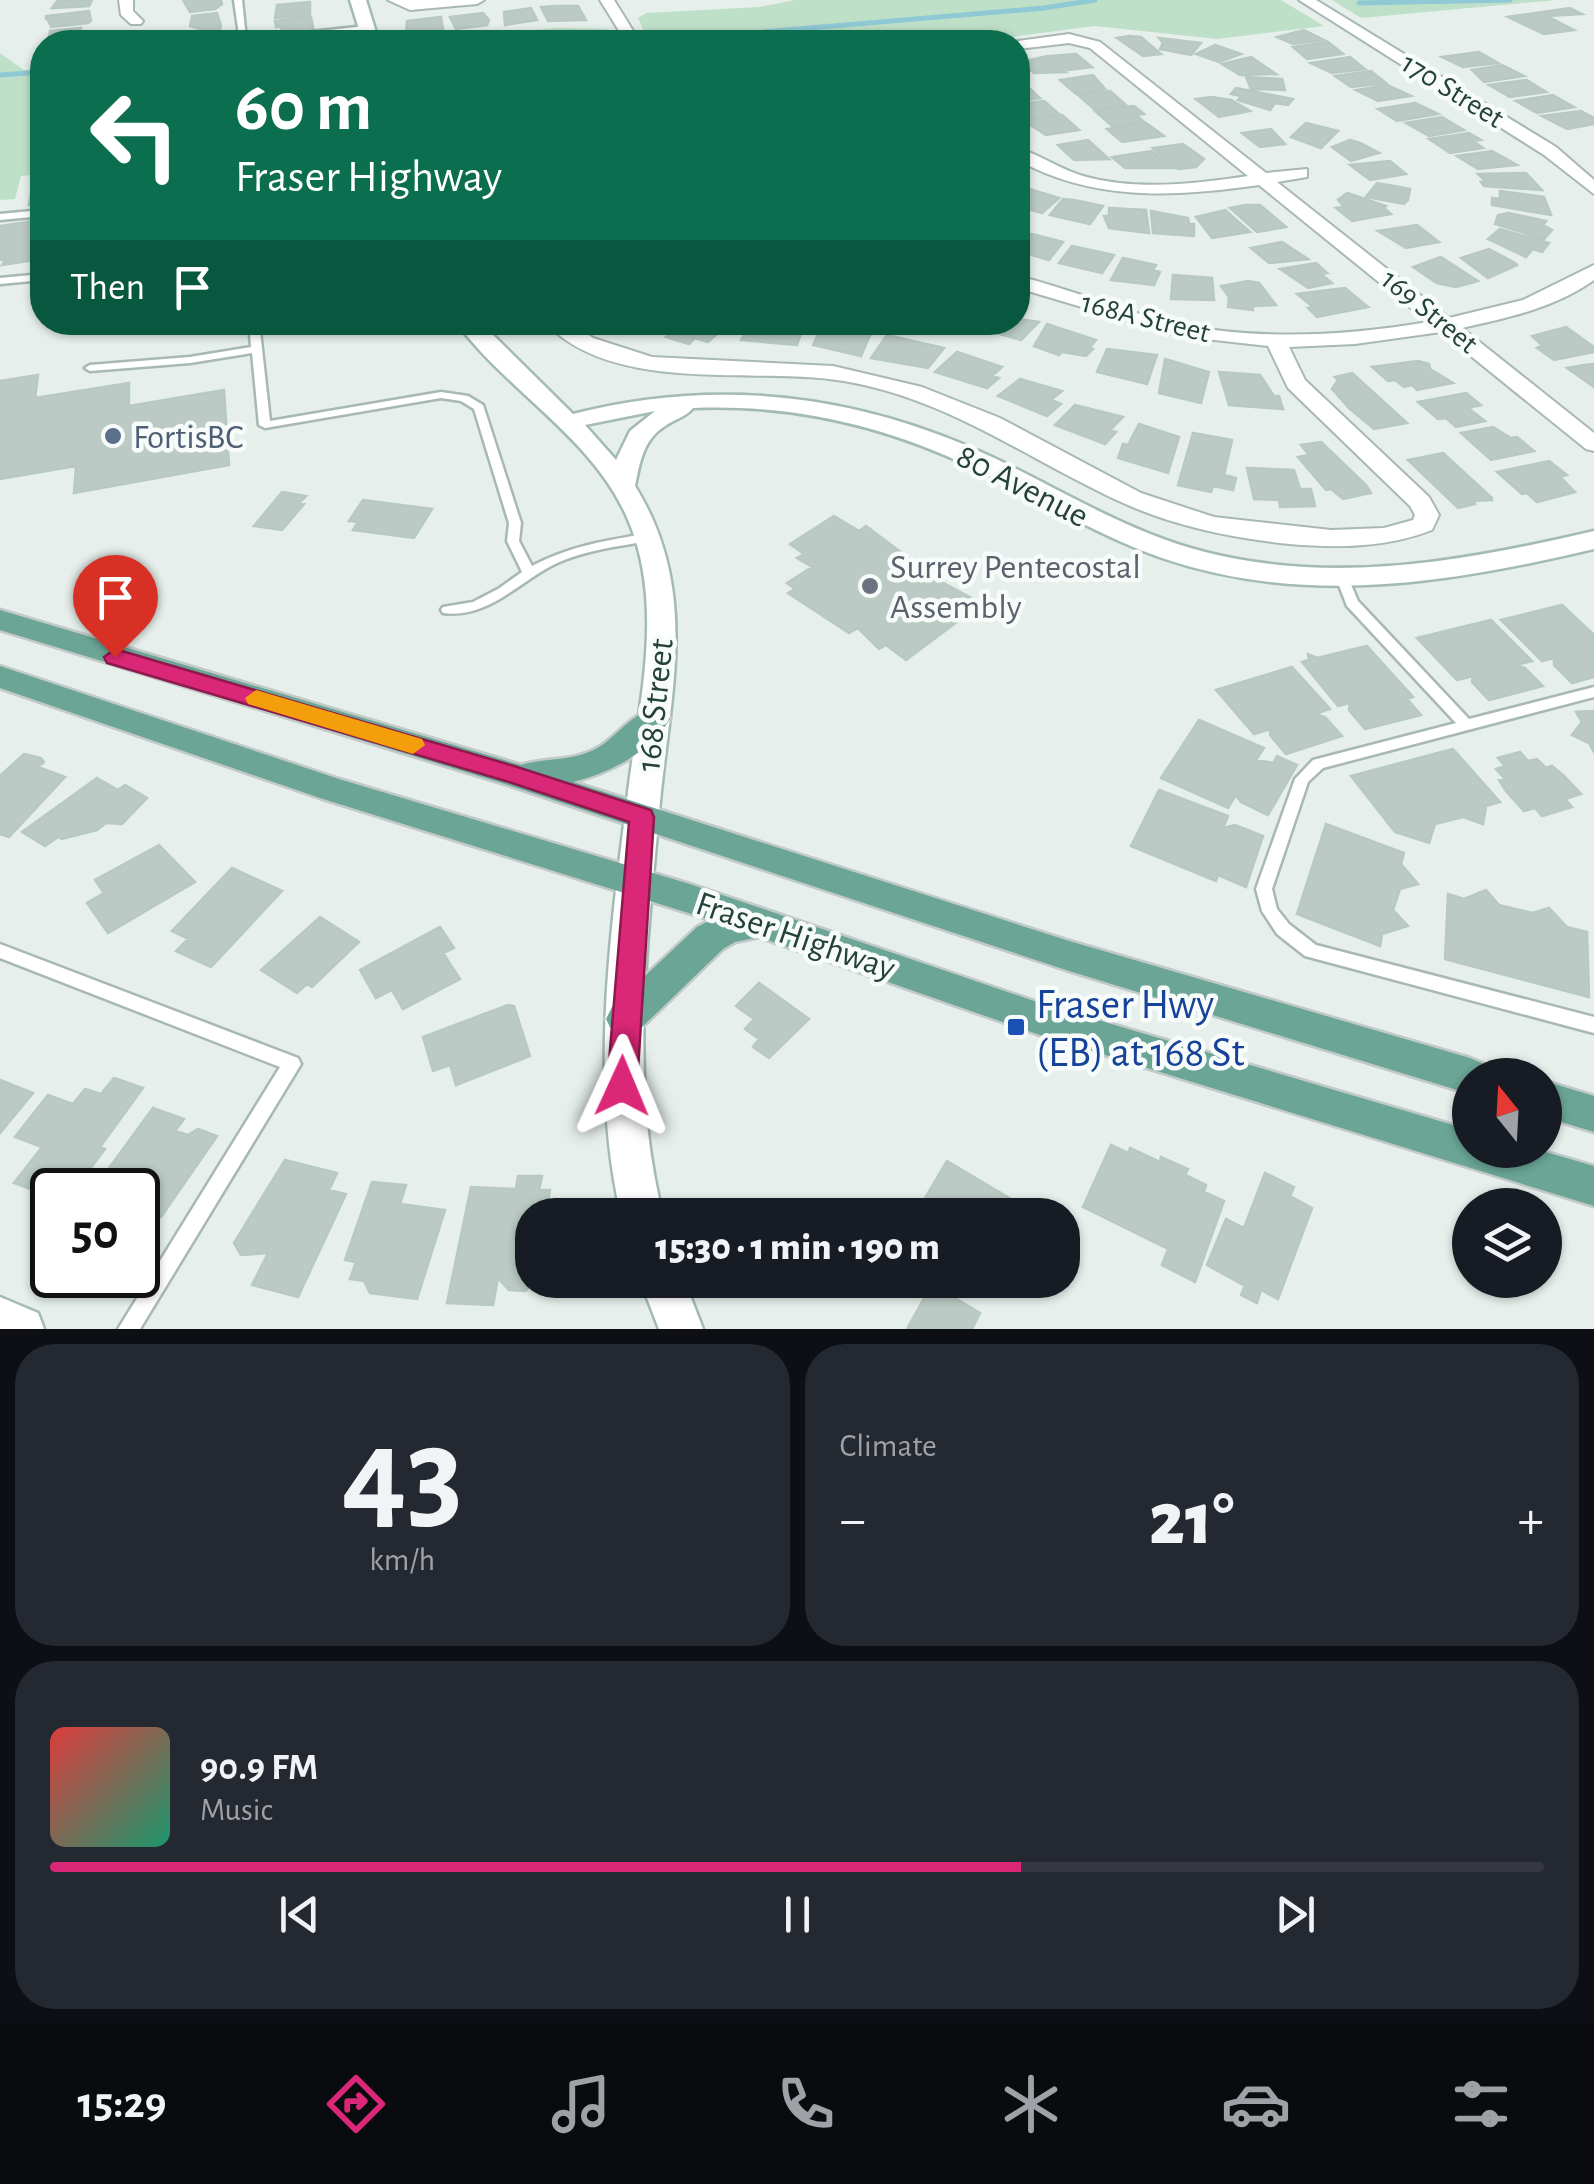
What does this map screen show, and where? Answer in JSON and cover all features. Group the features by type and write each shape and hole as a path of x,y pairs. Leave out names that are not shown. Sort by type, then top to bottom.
{"main road":[{"path":"358,0 367,30"},
{"name":"168 Street","path":"480,335 569,422 622,486 650,537 658,565 664,624 625,1018 623,1113 637,1198"},
{"path":"622,486 630,448 641,430 686,406 718,399"},
{"name":"80 Avenue","path":"569,422 608,410 718,399 804,405 891,425 982,462 1098,523 1176,553 1242,569 1343,580 1406,577 1492,565 1594,540"},
{"name":"Fraser Highway","path":"0,620 514,775 1066,955 1452,1071"},
{"name":"Fraser Highway","path":"0,677 332,790 757,922 1037,1018 1594,1186"},
{"path":"514,775 575,772 598,764 628,744 654,719"},
{"path":"625,1018 710,938 728,928 757,922"},
{"path":"1562,1104 1594,1114"},
{"path":"669,1298 681,1329"},
{"path":"0,1319 22,1329"}],"street":[{"path":"126,0 126,12 136,21"},
{"path":"398,3 477,0"},
{"path":"606,0 626,30"},
{"name":"170 Street","path":"1306,0 1550,151 1594,189"},
{"name":"169 Street","path":"1030,43 1082,39 1149,79 1594,444"},
{"path":"1030,158 1073,178 1131,189 1196,189 1301,173"},
{"name":"168A Street","path":"1030,286 1174,329 1276,340 1357,338 1446,324 1542,300 1594,271"},
{"path":"574,335 596,350 640,363 787,368 890,385 982,418 1153,506 1234,528 1338,538 1386,535 1422,525 1428,515 1420,502 1296,383 1276,340"}],"lane":[{"path":"238,0 242,30"},
{"path":"0,217 30,214"},
{"path":"0,281 30,278"},
{"path":"255,335 265,425 441,395 474,402 485,421 515,523 513,541 529,574"},
{"path":"90,368 190,360 257,349"},
{"path":"448,610 489,604 529,574 572,553 650,537"},
{"path":"1343,580 1352,603 1466,725"},
{"path":"1594,692 1325,761 1308,771 1266,878 1265,900 1290,937 1312,951 1594,1025"},
{"path":"0,951 292,1064 128,1329"}],"green space":[{"path":"795,0 1281,0 1324,26 1217,39 1095,26 1030,34 1030,30 644,30 638,18 646,13 759,7"},
{"path":"1332,0 1557,0 1361,18"},
{"path":"557,28 608,30 533,30"},
{"path":"0,53 24,70 30,70 30,175 21,176 15,199 0,200"}],"building":[{"path":"58,0 92,0 89,6 52,8"},
{"path":"183,0 221,0 222,4 215,9 190,12"},
{"path":"310,2 310,15 275,18 277,5"},
{"path":"578,6 586,20 548,21 541,7"},
{"path":"531,8 537,20 505,25 504,12"},
{"path":"1570,8 1582,14 1547,16 1574,30 1544,34 1508,17"},
{"path":"89,11 88,23 51,27 48,20 53,19 46,19 46,16"},
{"path":"217,13 220,30 190,26 192,16"},
{"path":"483,13 489,20 487,25 456,29 450,17"},
{"path":"311,17 314,30 282,30 275,21"},
{"path":"441,17 443,29 406,30 407,21"},
{"path":"1304,30 1324,40 1293,44 1277,37"},
{"path":"1141,37 1161,54 1143,56 1117,38"},
{"path":"1159,38 1201,43 1191,55 1160,49 1163,43"},
{"path":"1328,42 1343,54 1307,59 1293,47"},
{"path":"1215,45 1241,54 1219,62 1196,54"},
{"path":"1479,52 1498,63 1463,67 1442,57"},
{"path":"1076,54 1092,67 1068,70 1050,56"},
{"path":"1047,56 1066,72 1034,73 1030,60"},
{"path":"1251,57 1276,74 1240,75 1222,64"},
{"path":"1350,57 1365,69 1332,73 1311,63"},
{"path":"1502,65 1524,76 1484,82 1472,70"},
{"path":"1371,71 1386,83 1351,87 1335,76"},
{"path":"1093,75 1105,89 1076,94 1060,80"},
{"path":"1246,77 1282,79 1285,90 1251,89"},
{"path":"1527,80 1546,92 1510,97 1489,85"},
{"path":"1387,85 1411,96 1378,101 1356,90"},
{"path":"1236,88 1293,99 1288,105 1275,103 1270,110 1238,100 1241,96 1231,94"},
{"path":"1110,91 1126,105 1094,109 1078,95"},
{"path":"1553,95 1574,107 1537,113 1516,101"},
{"path":"1196,99 1231,100 1250,111 1219,117"},
{"path":"1044,101 1059,114 1030,118 1030,103"},
{"path":"1415,103 1438,114 1397,121 1378,109"},
{"path":"1134,106 1144,114 1136,115 1143,121 1112,126 1095,111"},
{"path":"1581,111 1594,118 1594,124 1567,129 1542,116"},
{"path":"1062,115 1079,130 1046,135 1030,125 1030,120"},
{"path":"1442,117 1464,130 1429,136 1406,123"},
{"path":"1146,123 1164,136 1122,142 1107,129"},
{"path":"1306,123 1338,131 1321,148 1291,137"},
{"path":"1271,129 1285,144 1260,147 1242,133"},
{"path":"1469,133 1481,140 1473,141 1483,148 1450,153 1429,139"},
{"path":"1088,140 1109,159 1074,160 1058,145"},
{"path":"1350,140 1379,153 1351,161 1332,147"},
{"path":"1183,144 1204,159 1196,167 1178,169 1153,148"},
{"path":"1152,151 1173,168 1125,168 1112,157"},
{"path":"1492,151 1517,165 1478,169 1457,156"},
{"path":"1390,161 1406,174 1370,180 1350,165"},
{"path":"1526,173 1542,190 1484,186 1481,182 1486,182 1478,174"},
{"path":"1377,183 1410,189 1408,200 1404,204 1366,197"},
{"path":"1030,189 1059,198 1042,213 1030,210"},
{"path":"1500,191 1544,197 1551,215 1492,205 1492,198 1500,199"},
{"path":"1347,193 1386,206 1391,214 1352,221 1336,208 1344,207 1338,200"},
{"path":"1063,199 1103,206 1090,224 1050,215"},
{"path":"1260,205 1286,227 1257,232 1230,208"},
{"path":"1109,208 1146,210 1149,233 1109,228 1104,216 1109,216"},
{"path":"1225,210 1250,232 1212,238 1196,217"},
{"path":"1151,211 1188,218 1189,224 1194,224 1194,236 1153,233"},
{"path":"1508,213 1546,221 1543,225 1552,230 1544,239 1495,224 1498,215"},
{"path":"30,222 30,261 2,265 7,258 0,260 0,226"},
{"path":"1417,225 1439,242 1406,248 1378,231"},
{"path":"1500,229 1549,243 1542,252 1533,249 1526,257 1488,239"},
{"path":"1030,234 1063,242 1049,260 1030,254"},
{"path":"1282,242 1308,259 1269,263 1251,248"},
{"path":"1072,246 1114,255 1102,273 1059,263"},
{"path":"1489,249 1517,265 1488,278 1461,258"},
{"path":"1441,257 1478,281 1456,287 1437,283 1413,267"},
{"path":"1123,258 1156,265 1153,270 1160,272 1154,285 1111,280"},
{"path":"1316,263 1332,283 1308,288 1280,269"},
{"path":"1173,275 1212,278 1214,300 1171,299"},
{"path":"1259,283 1276,305 1253,306 1253,310 1228,307 1229,297 1221,286"},
{"path":"1345,288 1368,307 1317,317 1308,308 1313,307 1297,294"},
{"path":"1047,324 1096,340 1089,348 1093,349 1086,356 1062,352 1059,355 1034,346"},
{"path":"1566,327 1594,347 1594,352 1554,360 1537,348 1543,346 1532,336"},
{"path":"716,335 708,342 695,338 689,344 666,337"},
{"path":"745,335 800,335 797,345 741,340"},
{"path":"818,335 870,335 861,356 813,345"},
{"path":"887,335 944,348 928,368 871,358"},
{"path":"1107,349 1157,355 1147,384 1097,372"},
{"path":"957,352 1002,367 992,376 999,378 987,388 935,372"},
{"path":"1165,359 1209,372 1201,403 1159,393"},
{"path":"1418,361 1429,364 1430,369 1453,383 1417,390 1412,385 1404,387 1395,380 1388,381 1372,367"},
{"path":"1594,364 1594,387 1567,368 1584,365"},
{"path":"1219,372 1260,375 1274,396 1279,396 1283,409 1229,405"},
{"path":"1352,373 1407,423 1374,429 1349,408 1332,389 1338,380 1335,377"},
{"name":"FortisBC","path":"38,375 35,398 129,383 129,406 224,390 229,465 74,493 76,466 0,479 0,381"},
{"path":"1020,379 1062,391 1051,400 1061,404 1047,416 998,396"},
{"path":"1466,393 1481,405 1468,408 1485,421 1456,427 1446,418 1438,419 1418,402"},
{"path":"1075,405 1123,417 1110,430 1116,432 1105,444 1055,425"},
{"path":"1139,424 1179,437 1168,473 1118,458 1123,444 1128,445"},
{"path":"1493,427 1511,438 1517,437 1534,451 1491,460 1461,433"},
{"path":"1193,433 1232,440 1224,475 1236,478 1233,490 1213,486 1211,492 1178,485"},
{"path":"1321,442 1371,493 1343,499 1331,489 1326,490 1298,457 1309,455 1301,445"},
{"path":"1443,453 1492,500 1472,501 1475,504 1458,508 1408,460"},
{"path":"1549,461 1567,475 1560,477 1575,492 1537,502 1497,472"},
{"path":"1247,468 1294,470 1300,489 1311,489 1315,506 1280,507 1279,500 1254,499"},
{"path":"282,492 306,496 299,503 304,504 282,530 254,526"},
{"path":"363,500 432,509 414,538 353,530 358,522 349,521"},
{"name":"Surrey Pentecostal Assembly","path":"834,516 859,531 866,526 938,580 977,601 968,606 973,610 906,660 886,645 879,649 858,628 849,633 788,593 795,589 787,583 812,567 797,558 804,554 790,544"},
{"path":"1562,605 1594,635 1594,677 1572,683 1554,665 1554,658 1542,661 1501,620"},
{"path":"1491,620 1532,661 1516,665 1525,668 1543,686 1489,700 1472,682 1473,676 1457,680 1417,638"},
{"path":"1367,646 1413,697 1407,699 1421,715 1365,729 1349,710 1350,703 1338,706 1302,662 1309,660 1308,654 1317,658"},
{"path":"1292,667 1330,709 1315,714 1325,717 1342,736 1286,754 1270,735 1271,729 1254,734 1216,690"},
{"path":"1594,711 1594,752 1589,743 1572,735 1582,722 1576,712"},
{"path":"1199,720 1264,748 1256,760 1273,763 1277,756 1297,765 1268,815 1241,802 1236,795 1228,808 1161,778"},
{"path":"1453,749 1500,802 1486,806 1483,824 1463,817 1435,824 1429,843 1395,832 1351,776"},
{"path":"1520,752 1528,761 1537,759 1564,776 1581,794 1565,799 1572,807 1542,816 1535,808 1524,811 1506,791 1499,780 1505,779 1496,769 1505,766 1498,758"},
{"path":"24,754 41,758 44,762 38,767 65,777 9,837 0,834 0,776"},
{"path":"97,778 118,790 125,785 147,798 122,824 106,823 97,830 58,837 45,846 22,832"},
{"path":"1159,790 1228,816 1223,828 1235,825 1263,836 1246,887 1218,875 1216,881 1131,846"},
{"path":"1326,824 1404,853 1401,864 1418,884 1400,889 1393,910 1408,926 1382,934 1380,946 1297,914"},
{"path":"159,845 195,882 108,933 87,903 104,893 95,880"},
{"path":"232,868 282,891 211,967 176,951 188,939 172,931"},
{"path":"1486,890 1499,905 1532,913 1549,908 1567,927 1587,932 1589,997 1445,959 1448,894 1464,899"},
{"path":"320,917 359,942 312,987 307,984 297,993 261,970"},
{"path":"440,927 454,948 443,953 460,979 403,1009 392,990 376,998 360,970"},
{"path":"759,983 809,1019 769,1058 753,1047 759,1039 745,1029 754,1019 736,1006"},
{"path":"514,1006 530,1056 456,1085 450,1065 433,1071 423,1037"},
{"path":"114,1078 143,1088 100,1147 105,1149 91,1168 30,1168 30,1189 14,1183 42,1147 15,1137 48,1095 73,1104 85,1089 101,1094"},
{"path":"0,1080 33,1093 0,1133"},
{"path":"153,1108 184,1119 175,1131 188,1135 198,1129 217,1136 161,1217 160,1168 109,1168"},
{"path":"1111,1145 1128,1153 1130,1148 1160,1162 1161,1157 1188,1169 1185,1175 1206,1185 1204,1192 1224,1201 1195,1282 1162,1265 1168,1249 1083,1207"},
{"path":"285,1160 337,1173 329,1190 346,1194 298,1297 252,1285 268,1253 241,1255 234,1243"},
{"path":"947,1161 1009,1198 925,1198"},
{"path":"1265,1173 1294,1187 1290,1196 1312,1208 1278,1299 1261,1290 1257,1303 1241,1295 1245,1286 1207,1265 1226,1219 1244,1228"},
{"path":"518,1176 542,1176 539,1190 550,1190 549,1198 515,1198 515,1290 509,1290 498,1278 493,1305 447,1303 471,1187 516,1189"},
{"path":"372,1182 406,1185 400,1204 445,1210 417,1299 370,1293 364,1281 350,1279 356,1262 345,1260"},
{"path":"924,1298 955,1298 980,1313 972,1329 907,1329"}],"waterway":[{"path":"786,30 1044,8 1095,0"},
{"path":"1359,3 1510,0"},
{"path":"0,75 30,73"}],"slow traffic":[{"path":"256,698 413,745"}],"place":[{"name":"FortisBC","path":"113,436"},
{"name":"Surrey Pentecostal Assembly","path":"870,586"},
{"name":"Fraser Hwy (EB) at 168 St","path":"1016,1027"}],"route":[{"path":"115,657 514,775 642,817 622,1086"}]}
